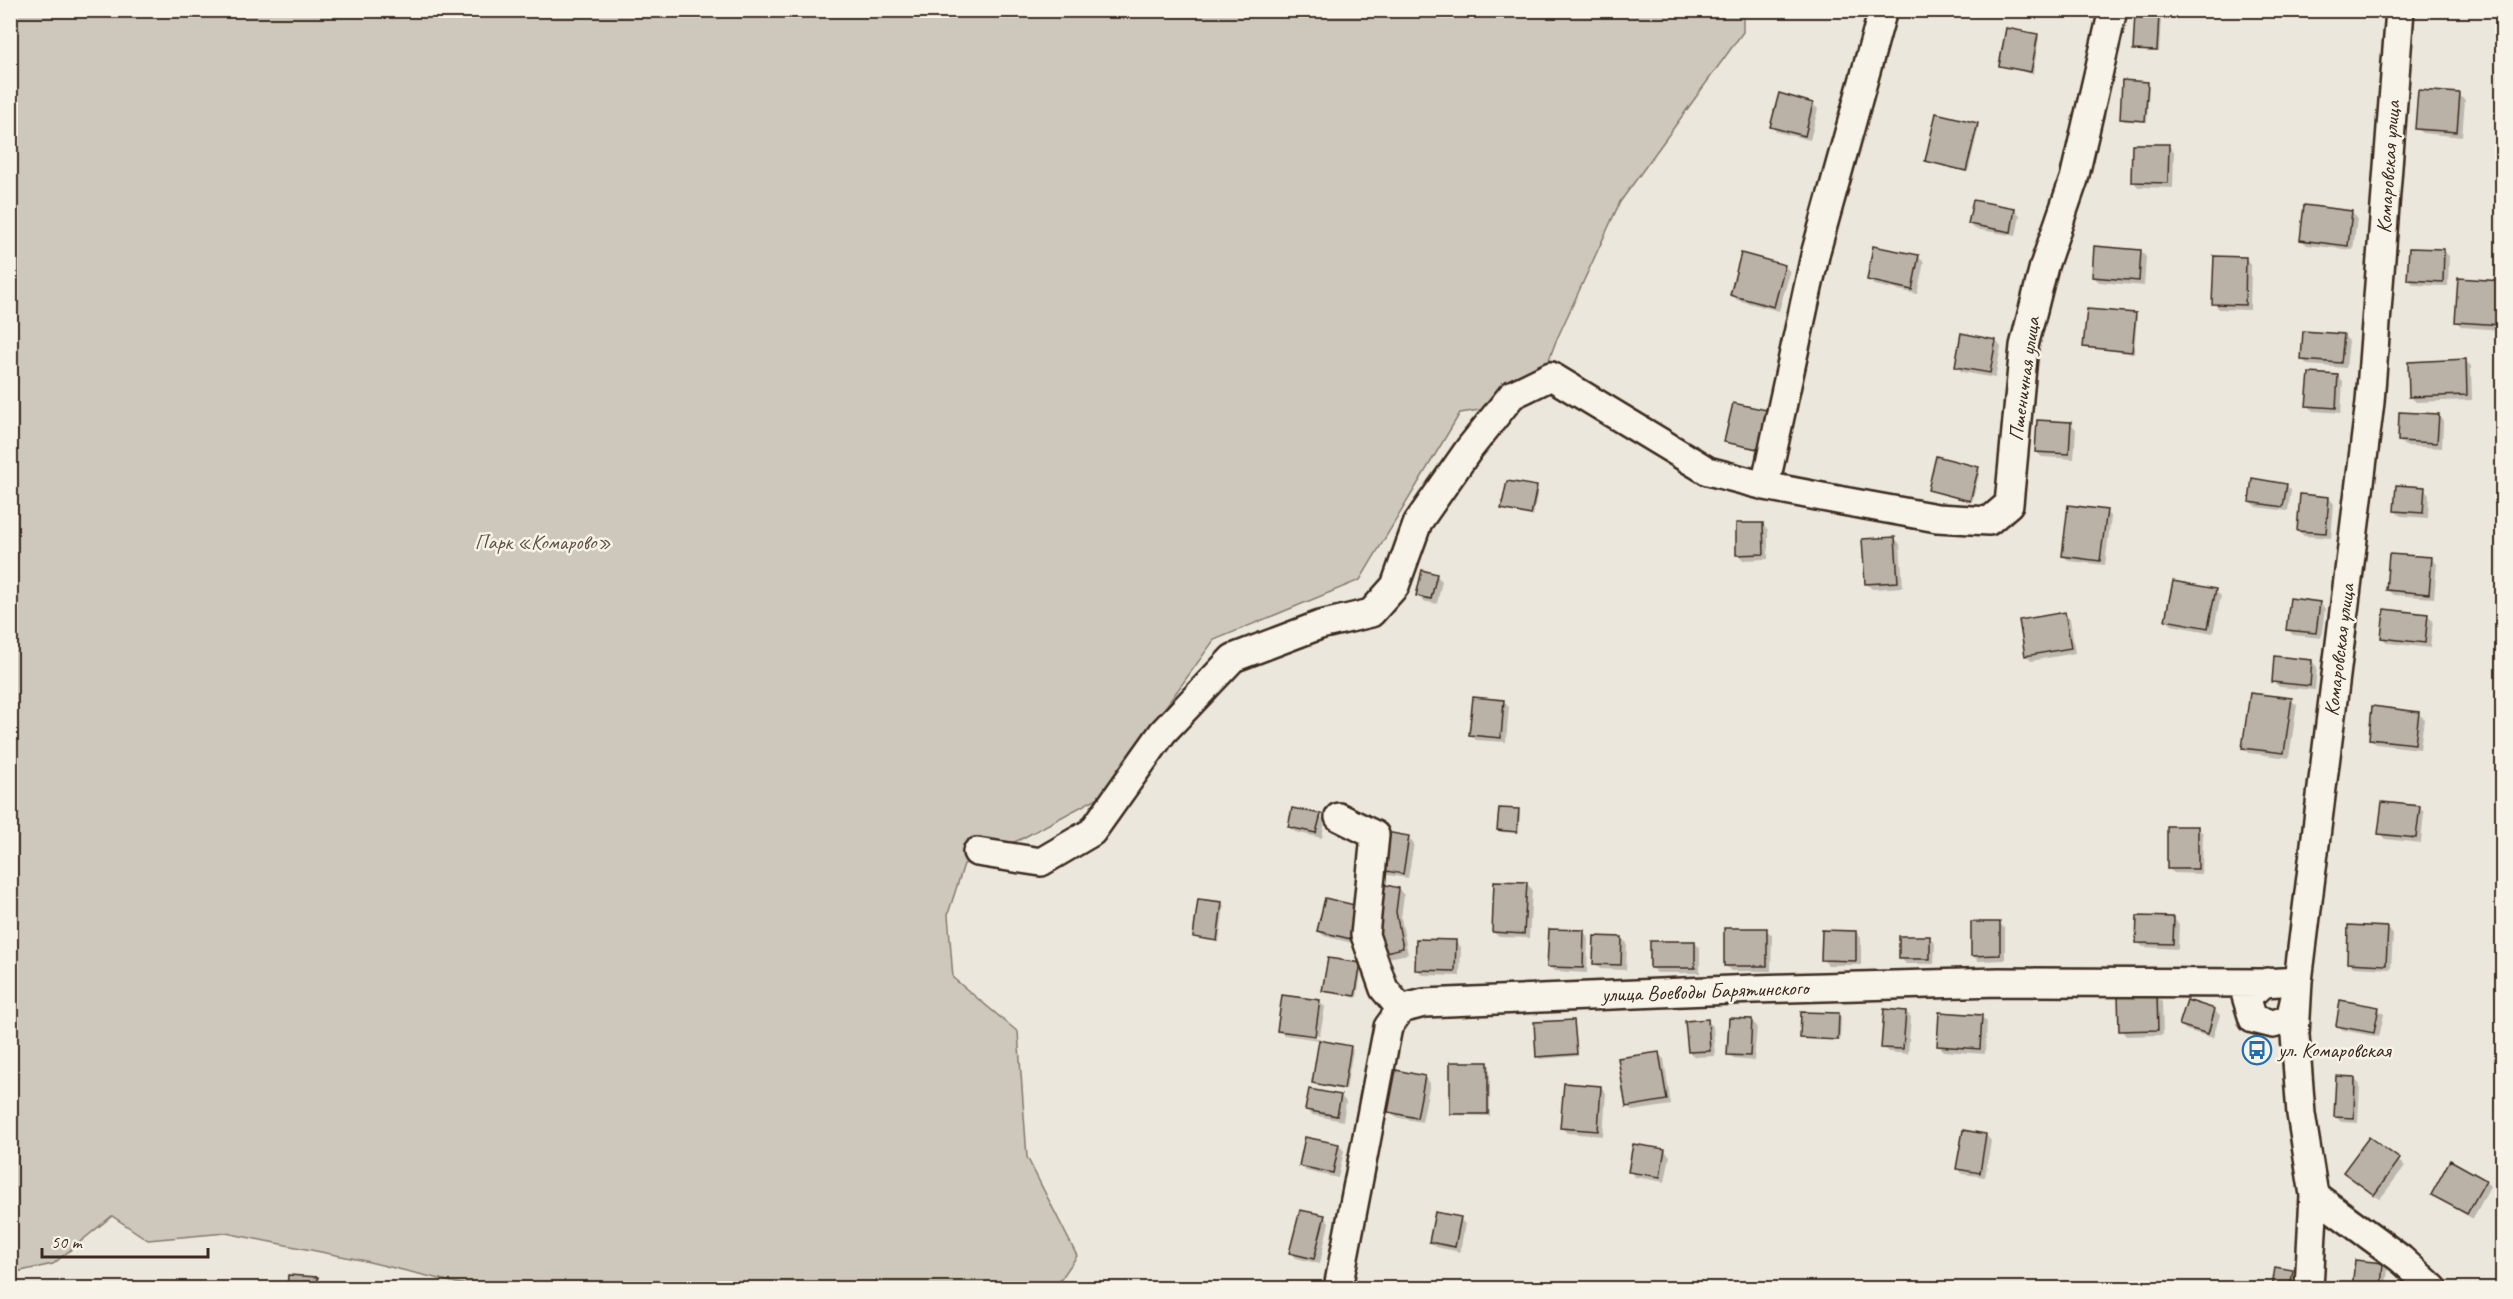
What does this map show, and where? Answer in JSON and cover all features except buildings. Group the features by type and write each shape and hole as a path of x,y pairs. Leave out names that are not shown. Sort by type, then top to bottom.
{"street":[{"path":"1765,486 1816,251 1883,10"},
{"name":"Пшеничная улица","path":"977,852 1041,862 1092,832 1163,732 1233,658 1320,624 1371,613 1395,586 1418,522 1469,449 1512,395 1551,376 1708,471 1765,486 1937,518 1989,521 2009,504 2024,346 2044,266 2074,179 2112,10"},
{"name":"Комаровская улица","path":"2309,1288 2314,1195 2301,1114 2295,1035 2297,985 2370,402 2400,10"},
{"path":"1338,1288 1388,1027 1401,1009 1384,989 1365,935 1375,835 1339,817"},
{"name":"улица Воеводы Барятинского","path":"1401,1009 1424,1003 1755,989 1999,982 2267,982 2297,985"},
{"path":"2267,982 2246,996 2253,1019 2273,1024 2290,1019 2297,985"},
{"path":"2314,1195 2401,1259 2433,1288"}],"green space":[{"name":"Парк «Комарово»","path":"11,11 1743,11 1743,32 1620,202 1556,341 1533,402 1460,413 1360,580 1214,640 1101,796 1021,839 964,864 948,914 953,978 1018,1032 1027,1157 1077,1256 1055,1288 477,1288 361,1260 226,1233 148,1240 112,1216 53,1264 11,1273"}],"place":[{"name":"ул. Комаровская","path":"2257,1050"}]}
